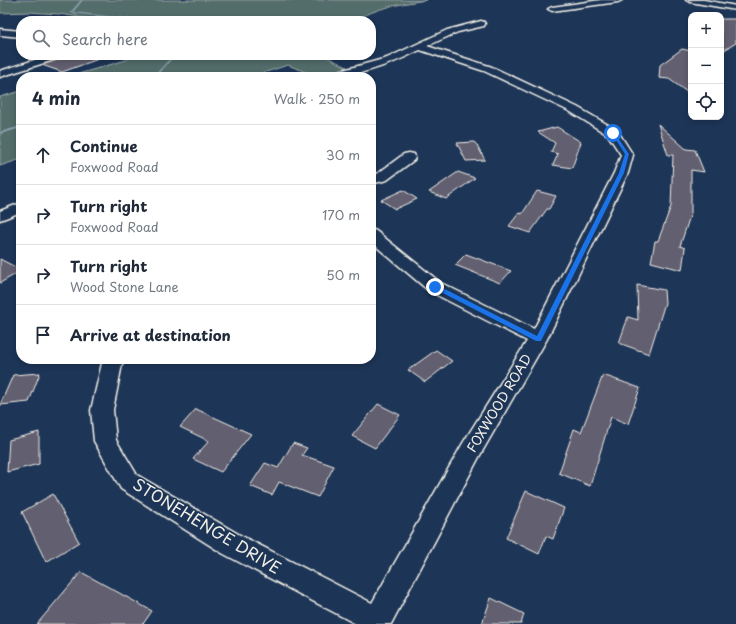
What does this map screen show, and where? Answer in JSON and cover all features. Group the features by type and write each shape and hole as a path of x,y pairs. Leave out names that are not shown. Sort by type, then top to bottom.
{"street":[{"path":"552,9 618,0"},
{"path":"690,0 736,8"},
{"path":"345,72 389,60 420,47 444,34 461,28 481,24"},
{"path":"0,32 16,34"},
{"name":"FOXWOOD ROAD","path":"377,622 471,450 538,339 621,173 627,154 613,133 573,110 488,69 420,47"},
{"path":"0,74 44,60"},
{"path":"376,178 382,176 409,158"},
{"path":"0,216 16,208"},
{"path":"376,238 435,287 538,339"},
{"name":"STONEHENGE DRIVE","path":"112,364 102,410 105,441 129,482 231,544 377,622"}],"green space":[{"path":"0,0 426,0 380,9 363,16 72,16 29,12 0,13"},
{"path":"126,60 333,60 347,67 332,72 306,72 288,65 266,72 85,72"},
{"path":"16,92 16,161 0,166 0,97"}],"building":[{"path":"724,19 736,19 736,43 724,50"},
{"path":"682,49 688,50 688,93 669,79 659,78 660,65"},
{"path":"57,60 96,60 62,72 42,65"},
{"path":"658,124 686,149 695,150 704,172 691,170 691,213 680,246 685,248 682,270 651,262 655,241 658,241 671,206 673,155 668,155"},
{"path":"557,127 581,142 572,168 553,165 558,154 551,152 555,143 538,132"},
{"path":"474,142 485,160 466,161 457,143"},
{"path":"458,172 475,178 446,199 429,192"},
{"path":"403,190 417,199 395,209 381,200"},
{"path":"537,191 556,196 549,209 547,209 530,233 509,226 519,213 522,214"},
{"path":"466,254 511,271 500,283 455,265"},
{"path":"0,259 16,267 16,274 0,283"},
{"path":"637,285 664,290 665,303 649,354 619,343 628,317 638,320"},
{"path":"436,350 452,361 425,382 408,370"},
{"path":"40,373 29,402 0,405 13,375"},
{"path":"603,375 640,388 628,424 611,417 590,486 559,473 574,429 581,432"},
{"path":"378,404 400,415 375,448 352,436"},
{"path":"196,409 251,434 221,472 193,459 209,441 180,427"},
{"path":"39,432 39,464 7,472 9,440"},
{"path":"293,443 307,448 302,455 334,466 318,497 279,482 272,495 250,486 265,463 278,468"},
{"path":"526,491 564,508 553,539 546,536 539,554 506,538"},
{"path":"53,494 79,542 46,562 22,512"},
{"path":"81,572 152,611 143,624 37,624"},
{"path":"491,598 524,614 521,624 482,624"}],"waterway":[{"path":"82,0 71,13 101,16"},
{"path":"159,72 169,60"},
{"path":"0,133 16,128"}],"route":[{"path":"435,287 538,339 621,173 627,154 613,133"}]}
